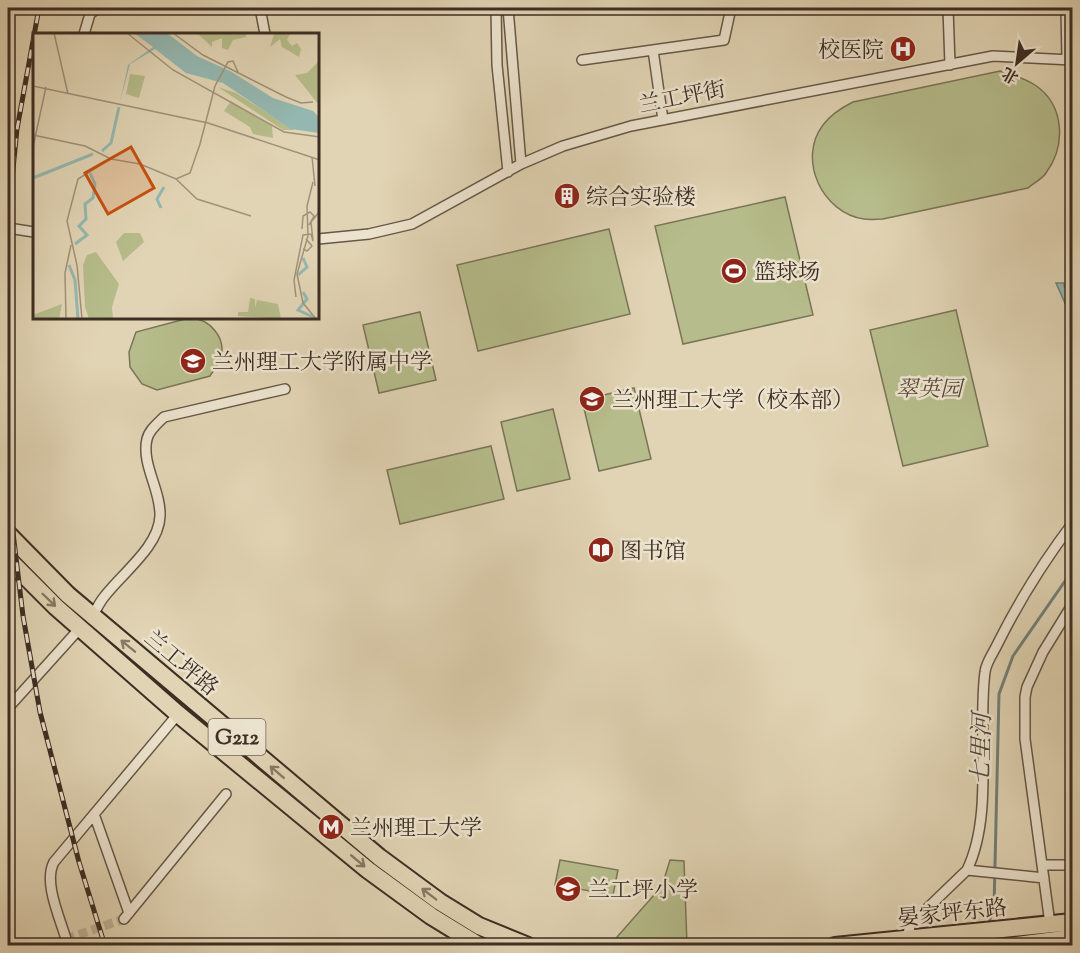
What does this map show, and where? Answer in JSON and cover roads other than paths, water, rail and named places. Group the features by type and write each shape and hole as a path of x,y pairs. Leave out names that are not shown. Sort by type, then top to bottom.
{"highway":[{"name":"兰工坪路","path":"8,534 92,616 379,857 440,902 479,926"},
{"name":"兰工坪路","path":"8,559 80,628 178,714 368,870 431,916 479,945"},
{"name":"晏家坪东路","path":"1018,938 1050,924 1072,922"},
{"path":"479,926 494,945"},
{"name":"G212","path":"479,926 528,945"},
{"name":"晏家坪东路","path":"835,945 952,935 1072,938"}],"street":[{"path":"84,33 90,14 98,8 105,8"},
{"path":"260,8 265,33"},
{"path":"496,8 497,65 508,172"},
{"path":"508,8 521,164"},
{"path":"582,60 724,40 731,8"},
{"path":"948,8 950,65"},
{"path":"1066,8 1070,60"},
{"path":"653,50 663,120"},
{"name":"兰工坪街","path":"320,239 369,234 412,224 521,164 563,146 631,126 993,56 1070,60"},
{"path":"8,228 33,232"},
{"path":"8,708 92,616 104,597 153,541 160,516 147,454 147,439 153,428 164,417 285,389"},
{"path":"906,939 911,924 967,870 974,855 980,828 985,670 1017,607 1047,558 1072,524"},
{"path":"1050,924 1025,739 1025,697 1027,687 1043,652 1072,605"},
{"path":"65,943 49,880 50,869 178,714"},
{"path":"94,814 127,916 226,794"},
{"path":"1042,865 1072,865"},
{"path":"967,870 1044,878"}],"water":[{"path":"1072,282 1072,319 1066,314 1068,310 1056,283 1064,283 1066,289 1070,288"}],"waterway":[{"name":"七里河","path":"988,925 994,907 999,694 1013,656 1072,571"},
{"name":"七里河","path":"980,946 983,936"}],"tunnel":[{"path":"66,939 124,919"}],"railway":[{"path":"34,33 39,8"},
{"path":"8,219 17,129 33,41"},
{"path":"8,491 23,616 40,712 79,862 105,946"}],"place":[{"name":"校医院","path":"903,49"},
{"name":"综合实验楼","path":"567,196"},
{"name":"篮球场","path":"734,271"},
{"name":"兰州理工大学附属中学","path":"193,361"},
{"name":"兰州理工大学（校本部）","path":"592,399"},
{"name":"图书馆","path":"601,550"},
{"name":"兰州理工大学","path":"331,827"},
{"name":"兰工坪小学","path":"568,889"}],"park label":[{"name":"翠英园","path":"929,388"}]}
